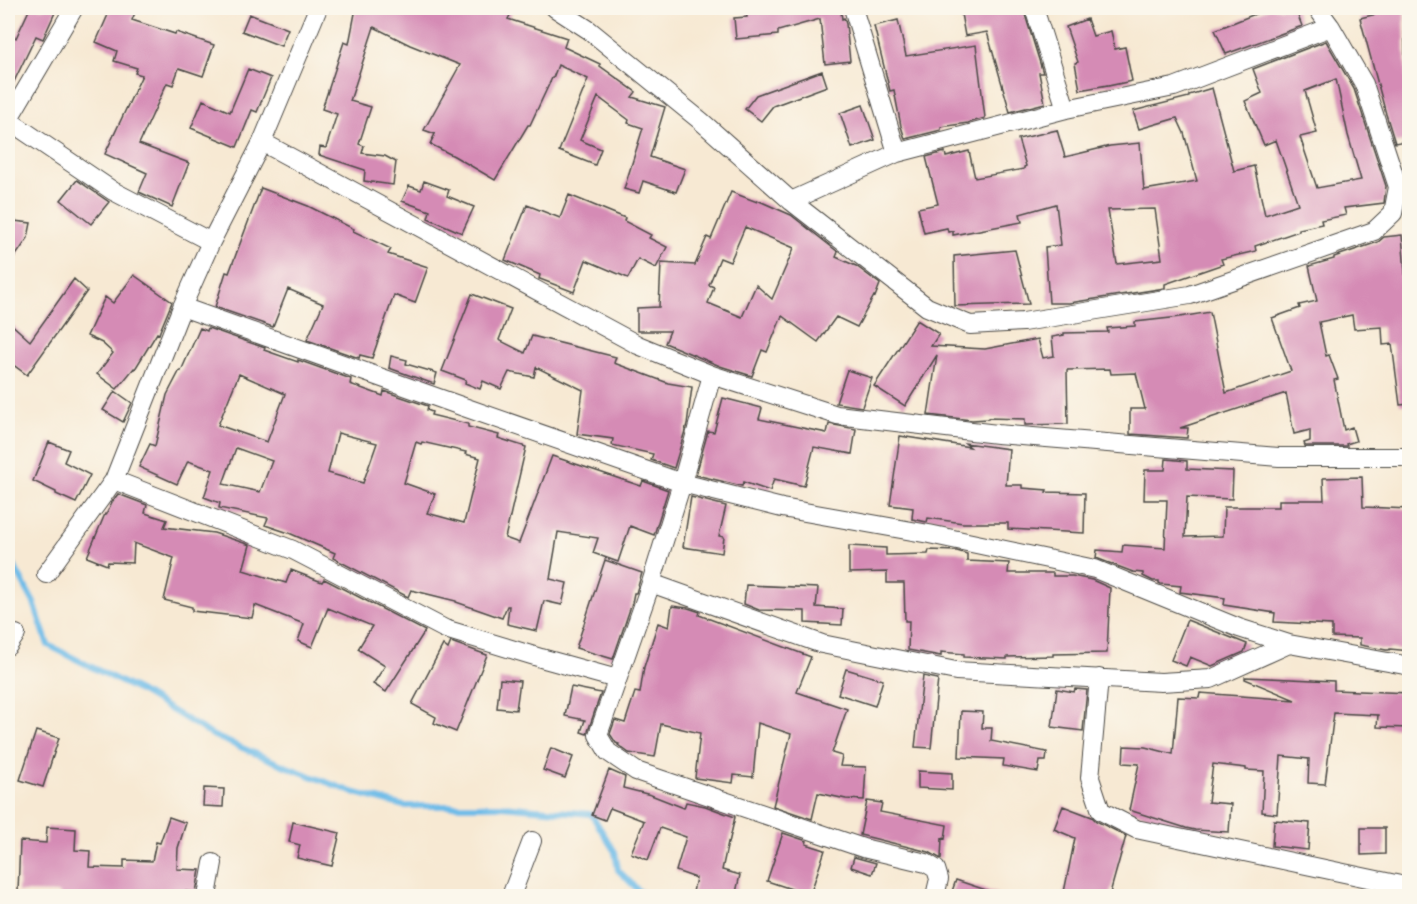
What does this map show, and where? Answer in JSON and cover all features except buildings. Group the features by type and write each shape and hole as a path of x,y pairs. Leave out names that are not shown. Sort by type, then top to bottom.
{"street":[{"path":"74,8 8,120 113,191 211,242"},
{"path":"46,574 114,480 182,307 211,242 262,142 316,8"},
{"path":"555,8 589,30 700,121 791,201 927,307 970,325 1023,322 1190,295 1374,231 1393,213 1398,187 1364,84 1331,27 1317,8"},
{"path":"853,8 897,153"},
{"path":"1034,8 1066,109"},
{"path":"791,201 897,153 1066,109 1174,87 1331,27"},
{"path":"262,142 638,345 712,375 837,415 997,434 1279,457 1410,457"},
{"path":"182,307 682,483 782,508 929,534 1095,569 1239,628 1289,644 1410,666"},
{"path":"712,375 651,583 598,735 608,752 636,771 863,848 926,863 936,869 939,879 935,897"},
{"path":"114,480 293,550 445,629 617,679"},
{"path":"651,583 822,644 956,671 1161,682 1211,679 1289,644"},
{"path":"1099,678 1090,778 1101,811 1136,829 1410,887"},
{"path":"511,897 532,841"},
{"path":"207,897 213,862"}],"waterway":[{"path":"8,558 34,603 48,645 141,692 214,736 352,792 404,806 502,806 591,814 615,852 618,870 644,896"}]}
